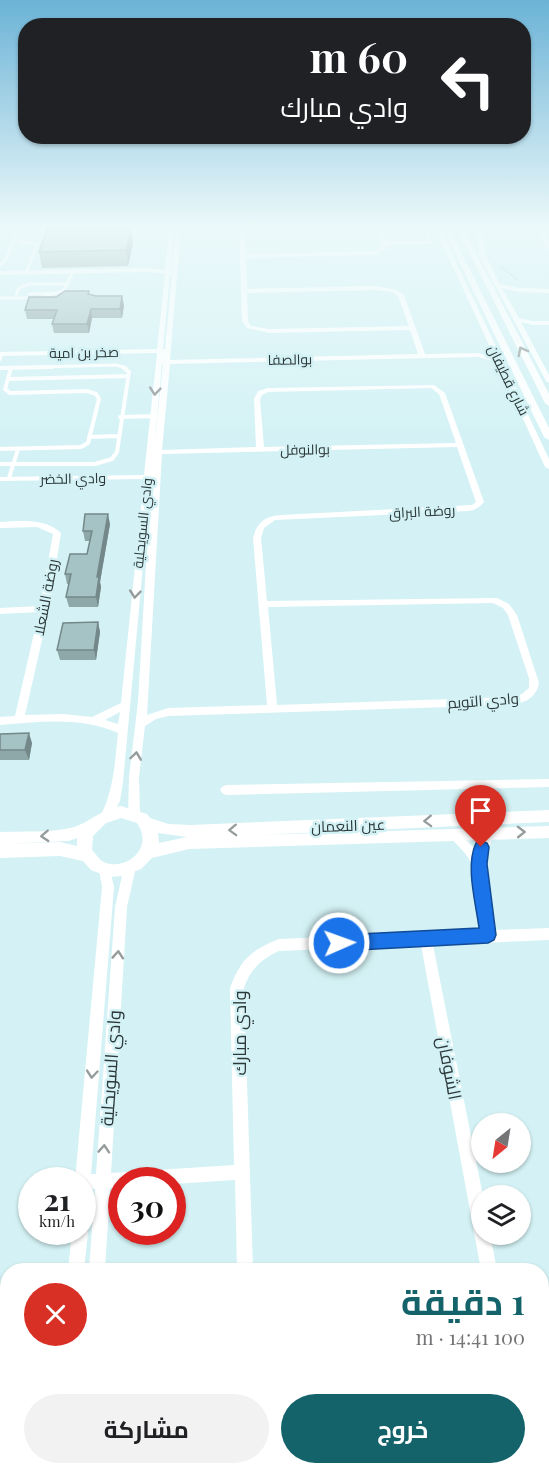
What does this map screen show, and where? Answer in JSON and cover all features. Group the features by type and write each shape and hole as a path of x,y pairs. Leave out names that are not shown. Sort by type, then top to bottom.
{"street":[{"name":"وادي السويحلية","path":"107,815 117,792 124,706 154,452 169,297"},
{"path":"244,297 244,321 255,330 412,328"},
{"path":"402,297 422,356"},
{"name":"شارع قطيفان","path":"469,297 549,467"},
{"name":"شارع قطيفان","path":"480,297 549,437"},
{"name":"شارع قطيفان","path":"493,297 549,403"},
{"path":"504,297 549,381"},
{"path":"507,302 514,297"},
{"path":"515,318 536,323 549,323"},
{"path":"521,329 536,323"},
{"name":"بوالصفا","path":"478,355 493,348"},
{"name":"بوالصفا","path":"163,356 478,355 499,361"},
{"name":"صخر بن امية","path":"0,356 163,356"},
{"name":"روضة البراق","path":"260,450 258,397 261,392 273,388 432,386 442,393 479,500 475,507 282,518 264,523 257,534 272,708"},
{"name":"بوالنوفل","path":"154,452 460,445"},
{"name":"وادي السويحلية","path":"134,814 134,777 141,724 151,477"},
{"name":"وادي الخضر","path":"4,478 151,477"},
{"name":"روضة الشعلا","path":"0,525 37,524 51,528 57,533 44,609 19,720"},
{"name":"وادي التويم","path":"141,724 153,716 168,712 512,701 529,695 535,683 510,610 494,600 263,604"},
{"path":"0,611 44,609"},
{"name":"وادي التويم","path":"142,702 168,712"},
{"path":"94,720 124,706"},
{"path":"0,721 94,720 110,724 123,731"},
{"path":"226,790 549,783"},
{"path":"0,838 69,834 89,828 107,815 121,812 134,814 148,824 152,832 152,842 148,852 130,867 113,870 97,866 86,855 60,849 0,851"},
{"name":"عين النعمان","path":"148,824 168,830 190,831 549,816"},
{"path":"86,855 85,839 89,828"},
{"name":"عين النعمان","path":"148,852 189,843 549,832"},
{"path":"488,935 479,864 481,847 489,833"},
{"path":"453,834 468,848 479,864"},
{"name":"وادي السويحلية","path":"97,1263 121,907 130,867"},
{"name":"وادي السويحلية","path":"84,1167 108,887 105,869"},
{"name":"وادي مبارك","path":"245,1263 237,988 242,972 251,960 264,950 279,945 549,934"},
{"name":"الشوفان","path":"426,940 473,1185"},
{"path":"96,1181 242,1172"},
{"path":"77,1263 79,1245"},
{"name":"الشوفان","path":"484,1245 488,1263"}],"lane":[{"path":"0,368 116,365 127,369 128,376 120,417 116,456 102,463 0,464"},
{"path":"0,449 76,448 85,445 99,399 96,394 87,391 10,393 4,389 11,368"},
{"path":"8,379 128,376"},
{"path":"120,417 157,416"},
{"path":"89,437 118,436"},
{"path":"4,478 14,464 18,449"}],"building":[{"path":"29,297 122,297 120,309 91,309 87,324 52,324 57,310 25,310"},
{"path":"85,514 108,514 97,577 99,577 96,597 66,597 71,574 65,574 70,554 87,554 92,531 83,531"},
{"path":"98,622 94,650 57,650 63,623"},
{"path":"29,733 25,750 0,750 0,734"}],"route":[{"path":"339,943 488,935 479,864 481,847"}]}
